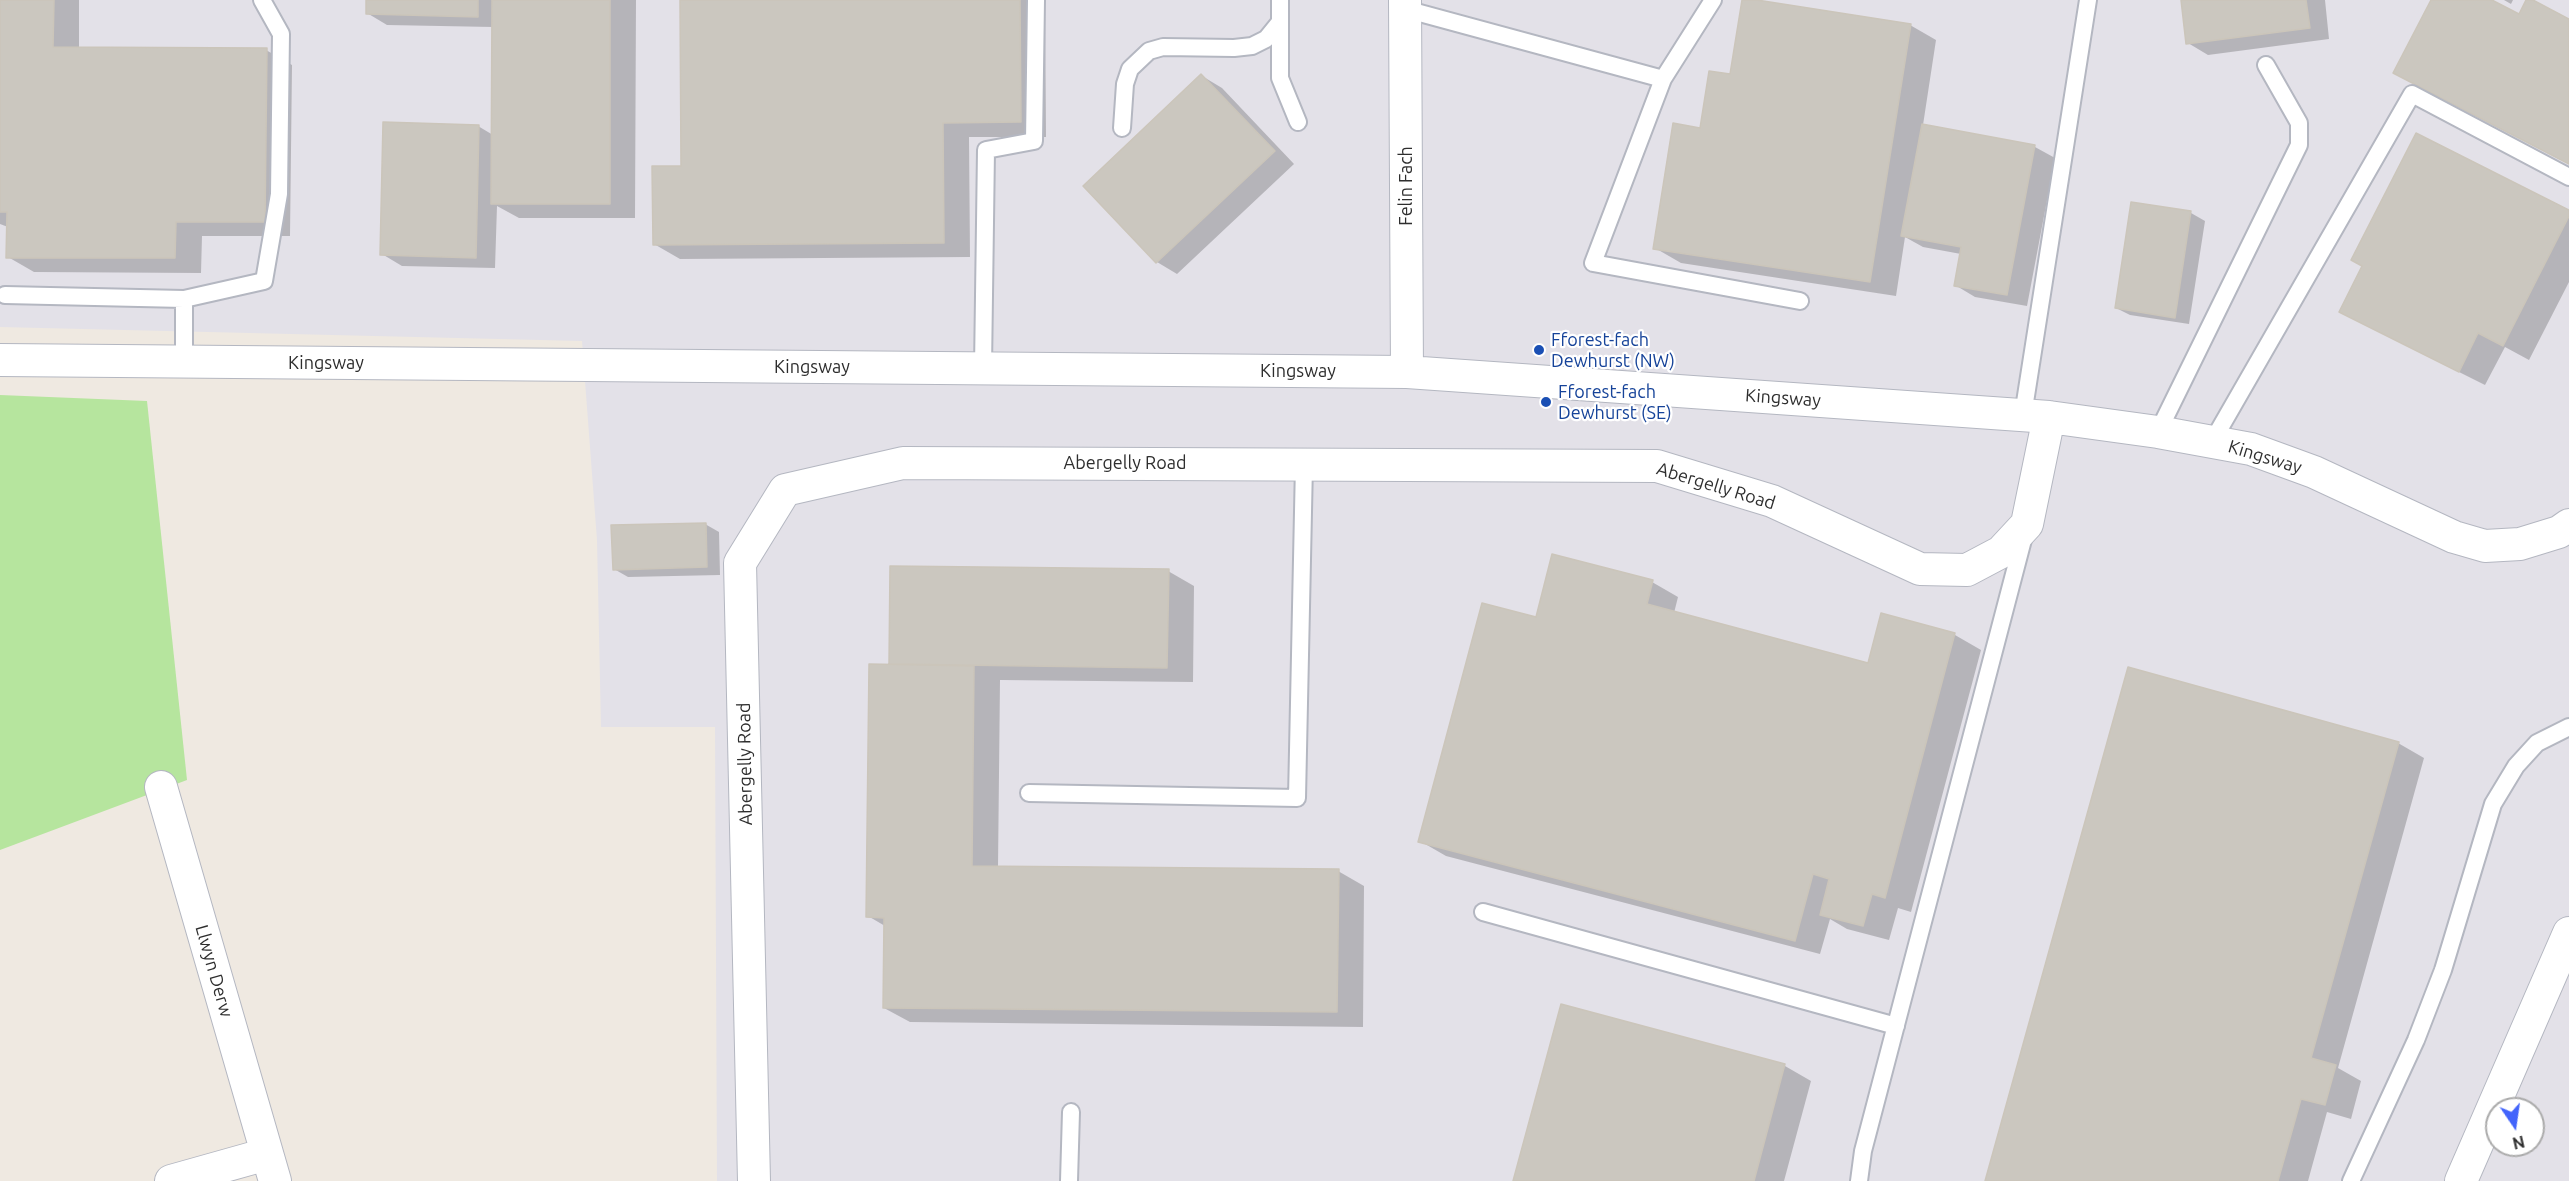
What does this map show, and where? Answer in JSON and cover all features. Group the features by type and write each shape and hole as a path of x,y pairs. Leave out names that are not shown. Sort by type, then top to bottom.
{"street":[{"name":"Felin Fach","path":"1406,4 1407,372"},
{"name":"Kingsway","path":"0,360 1407,372 2036,416 2158,432 2251,449 2314,472 2454,537 2485,546 2520,544 2559,532 2569,525"},
{"path":"2027,524 2036,416"},
{"name":"Abergelly Road","path":"754,1181 740,562 785,490 903,462 1657,466 1772,501 1920,569 1967,570 2001,552 2027,524"},
{"name":"Llwyn Derw","path":"161,787 271,1167 171,1181"},
{"path":"2461,1181 2569,933"}],"lane":[{"path":"5,295 184,299 264,281 279,194 281,34 262,0"},
{"path":"983,368 986,150 1034,141 1036,0"},
{"path":"1280,0 1280,78 1298,122"},
{"path":"1713,0 1663,79 1593,263 1800,301"},
{"path":"2036,416 2088,0"},
{"path":"1406,4 1663,79"},
{"path":"1122,128 1125,84 1130,69 1149,51 1163,47 1252,46 1266,39 1279,23"},
{"path":"2158,432 2299,145 2299,123 2266,65"},
{"path":"2212,442 2412,94 2569,177"},
{"path":"184,299 184,362"},
{"path":"1029,794 1298,798 1304,464"},
{"path":"1859,1181 1863,1151 2027,524"},
{"path":"2351,1181 2416,1040 2443,970 2493,804 2516,766 2537,743 2569,727"},
{"path":"1483,912 1896,1026"},
{"path":"1069,1181 1071,1112"}],"shaded area":[{"path":"0,0 2569,0 2569,1181 717,1181 715,727 601,727 597,540 582,341 0,327"}],"green space":[{"path":"0,395 147,401 187,780 0,850"}],"building":[{"path":"0,0 54,0 53,47 267,48 265,222 176,222 175,258 6,258 7,212 0,212"},
{"path":"366,0 478,0 478,17 366,14"},
{"path":"492,0 610,0 610,204 491,204"},
{"path":"680,0 1020,0 1021,122 943,123 944,243 653,245 652,166 681,166"},
{"path":"1742,0 1757,0 1911,24 1870,282 1653,249 1673,123 1700,128 1709,71 1730,74"},
{"path":"2181,0 2306,0 2310,28 2186,44"},
{"path":"2431,0 2492,0 2519,14 2526,0 2533,0 2569,19 2569,164 2393,73"},
{"path":"1201,74 1275,151 1156,263 1083,186"},
{"path":"383,122 479,125 476,258 380,255"},
{"path":"1922,124 2035,145 2007,295 1954,286 1961,247 1901,236"},
{"path":"2416,133 2569,210 2569,216 2503,346 2478,333 2459,372 2339,312 2362,266 2351,260"},
{"path":"2131,202 2191,211 2175,318 2115,308"},
{"path":"706,523 707,567 613,570 611,525"},
{"path":"1552,554 1653,580 1647,604 1868,663 1881,613 1955,633 1885,898 1872,894 1863,926 1820,915 1829,879 1813,874 1795,941 1418,842 1482,603 1536,617"},
{"path":"890,566 1169,569 1167,668 889,664"},
{"path":"869,664 974,666 972,866 1339,869 1337,1012 883,1008 884,918 866,917"},
{"path":"2128,667 2399,742 2311,1058 2336,1065 2325,1105 2301,1099 2278,1181 1985,1181"},
{"path":"1561,1004 1785,1064 1754,1181 1513,1181"}],"place":[{"name":"Fforest-fach Dewhurst (NW)","path":"1539,350"},
{"name":"Fforest-fach Dewhurst (SE)","path":"1546,402"}]}
